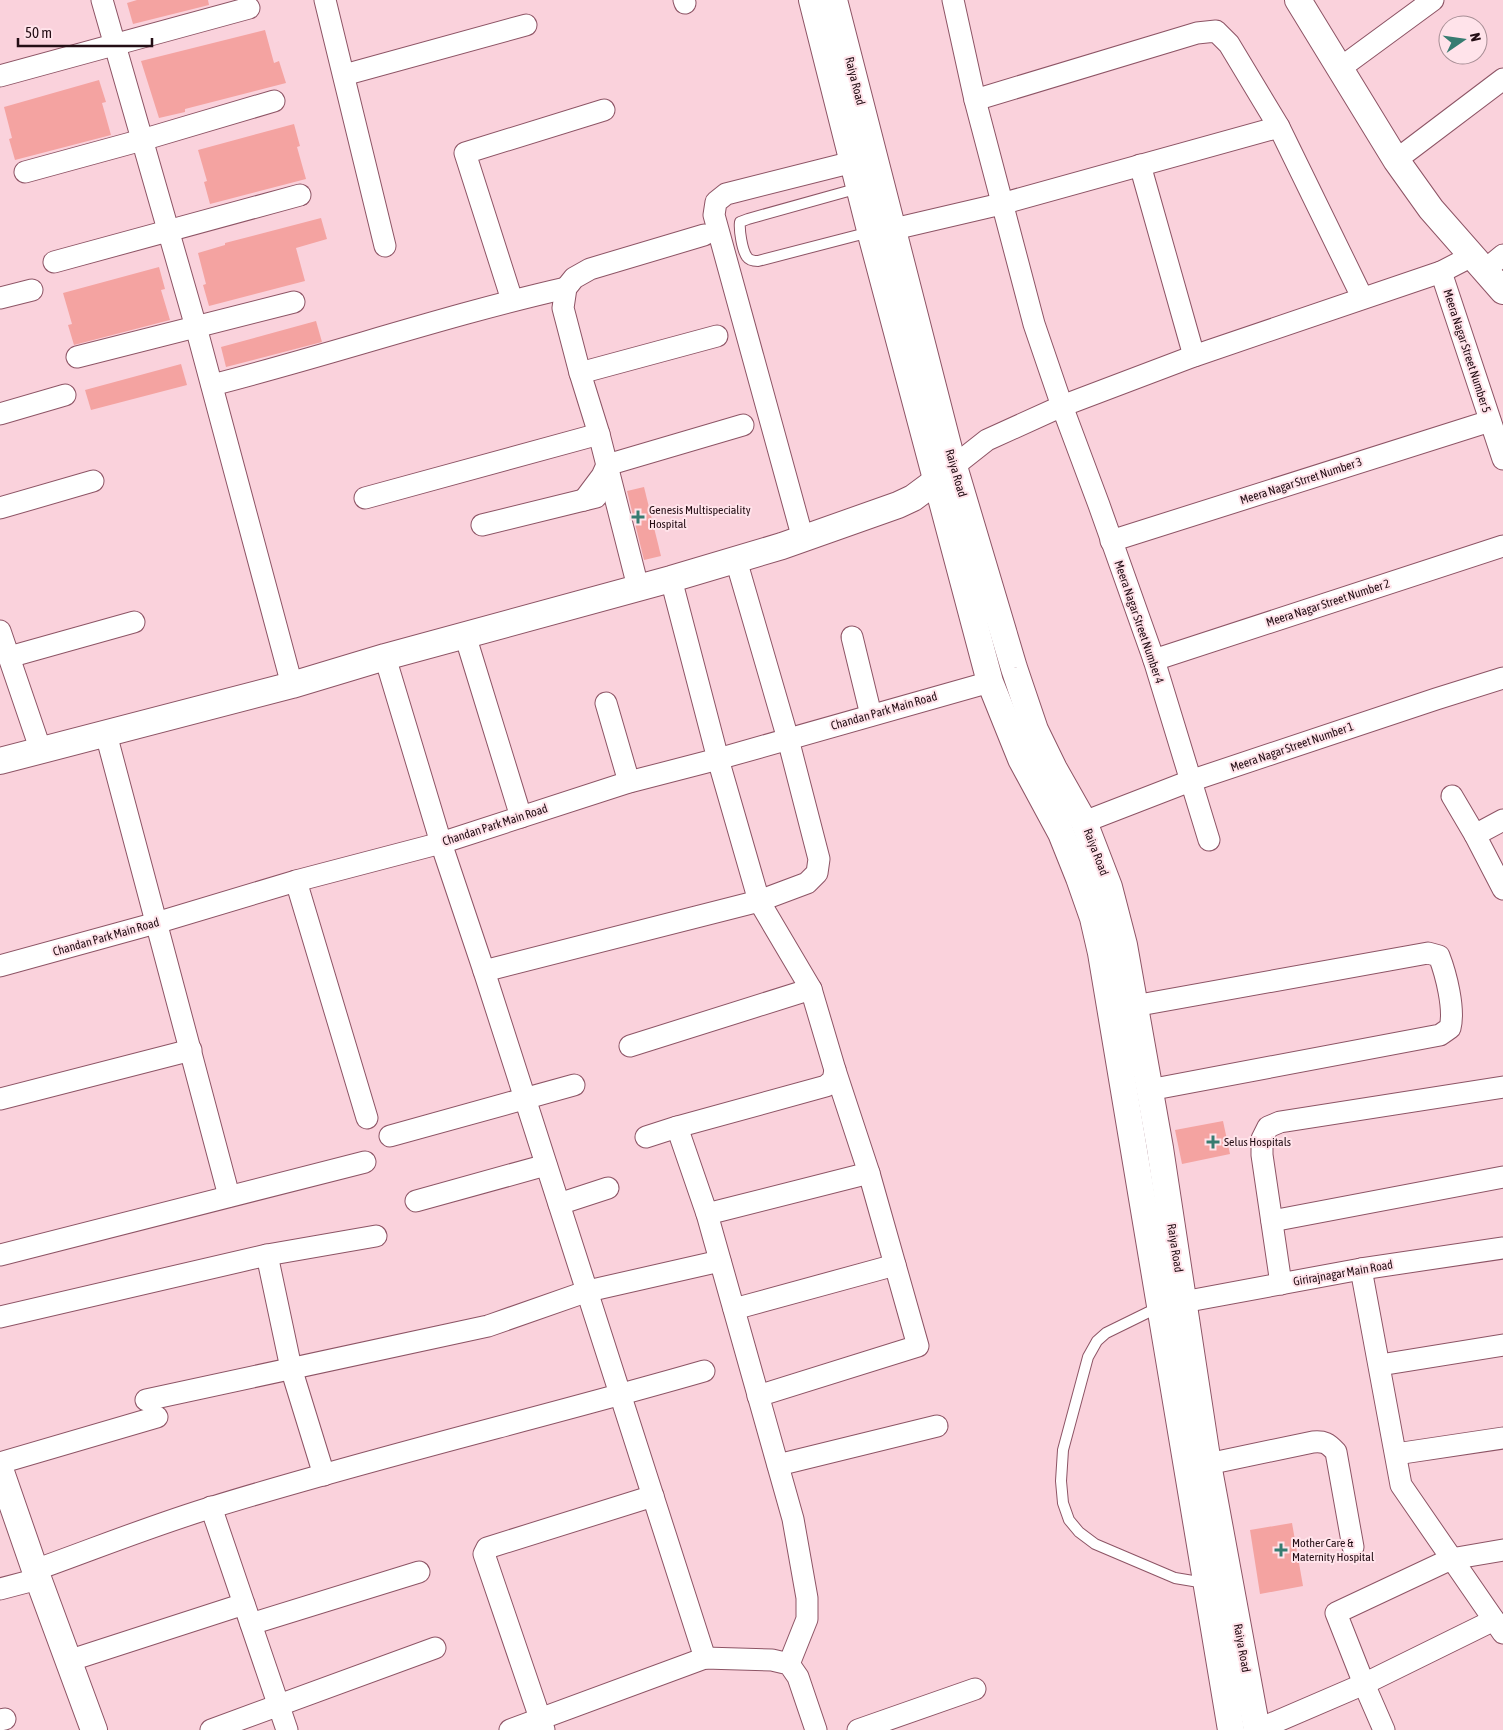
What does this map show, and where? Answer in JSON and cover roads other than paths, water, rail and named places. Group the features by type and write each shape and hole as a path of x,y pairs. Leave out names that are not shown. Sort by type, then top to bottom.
{"street":[{"path":"102,0 196,327 292,685"},
{"path":"325,0 385,246"},
{"name":"Meera Nagar Street Number 4","path":"953,0 975,100 1034,324 1154,660 1209,840"},
{"path":"1298,0 1396,160 1431,209 1487,260 1503,291"},
{"path":"1339,69 1433,0"},
{"name":"Raiya Road","path":"826,1 859,188 882,231"},
{"name":"Raiya Road","path":"826,1 882,231 945,474 990,682 1020,759 1073,828 1109,886 1124,944 1150,1090 1195,1505 1219,1585 1257,1730"},
{"path":"0,76 249,8"},
{"path":"344,74 526,25"},
{"path":"975,100 1197,33 1216,31 1229,44 1279,127 1362,298"},
{"path":"1396,160 1503,80"},
{"path":"25,172 274,101"},
{"path":"512,300 466,153 604,110"},
{"path":"882,231 1001,204 1279,127"},
{"path":"802,539 714,215 716,202 726,194 853,162"},
{"path":"1140,165 1194,356"},
{"path":"54,262 300,194"},
{"path":"704,235 590,269 574,278 566,288 563,308 614,492 652,583 679,611 718,759 759,901 811,989 834,1070 869,1173 918,1346 758,1396"},
{"path":"0,761 292,685 385,657 736,560 802,539 913,498 987,440 1062,406 1194,356 1362,298 1441,272 1487,260"},
{"name":"Meera Nagar Street Number 5","path":"1441,272 1503,459"},
{"path":"212,385 280,368 512,300 566,288"},
{"path":"0,298 32,290"},
{"path":"77,357 294,302"},
{"path":"580,373 717,336"},
{"path":"0,414 65,395"},
{"name":"Meera Nagar Strret Number 3","path":"1111,541 1490,421"},
{"path":"584,500 602,476 607,465 743,426"},
{"path":"365,498 599,434"},
{"name":"Raiya Road","path":"945,474 1035,730 1054,769 1073,828 1085,894 1101,953 1172,1304 1208,1464 1231,1730"},
{"path":"0,508 93,481"},
{"path":"482,525 614,492"},
{"name":"Meera Nagar Street Number 2","path":"1154,660 1503,546"},
{"path":"484,971 759,901 807,884 817,873 819,859 788,739 736,560"},
{"path":"41,751 3,641 134,622"},
{"path":"465,635 521,817"},
{"path":"852,637 871,715"},
{"path":"385,657 441,843 588,1291 705,1658"},
{"name":"Meera Nagar Street Number 1","path":"1073,828 1190,781 1503,678"},
{"name":"Chandan Park Main Road","path":"0,966 156,923 296,881 441,843 629,782 718,759 990,682"},
{"path":"606,703 629,782"},
{"path":"106,734 229,1196"},
{"path":"1452,796 1503,889"},
{"path":"1475,835 1503,820"},
{"path":"296,881 367,1118"},
{"path":"1134,1006 1428,953 1439,956 1443,966 1453,1018 1450,1028 1440,1035 1150,1090"},
{"path":"630,1046 811,989"},
{"path":"0,1098 191,1050"},
{"path":"646,1137 826,1086 833,1080 834,1070"},
{"path":"390,1136 574,1085"},
{"path":"1281,1284 1262,1154 1262,1139 1268,1127 1280,1122 1503,1087"},
{"path":"677,1127 708,1214 793,1519 807,1598 807,1619 789,1664"},
{"path":"0,1255 365,1162"},
{"path":"416,1201 546,1165"},
{"path":"708,1214 869,1173"},
{"path":"1272,1220 1503,1177"},
{"path":"559,1204 608,1188"},
{"path":"0,1317 267,1255 376,1236"},
{"name":"Girirajnagar Main Road","path":"1172,1304 1361,1269 1503,1248"},
{"path":"267,1255 291,1368 324,1475"},
{"path":"0,1463 151,1408 291,1368 488,1326 588,1291 720,1261"},
{"path":"734,1309 895,1265"},
{"path":"1257,1730 1499,1626 1401,1485 1361,1269"},
{"path":"1380,1365 1503,1345"},
{"path":"0,1589 211,1507 482,1430 621,1395 704,1371"},
{"path":"778,1465 936,1426"},
{"path":"1396,1454 1503,1438"},
{"path":"1208,1464 1313,1442 1322,1441 1329,1444 1336,1452 1353,1547"},
{"path":"0,1469 36,1574 94,1730"},
{"path":"542,1724 484,1554 487,1548 653,1496"},
{"path":"211,1507 286,1730"},
{"path":"1384,1730 1336,1613 1451,1559 1503,1550"},
{"path":"251,1624 419,1572"},
{"path":"68,1661 244,1604"},
{"path":"211,1730 435,1648"},
{"path":"510,1730 542,1724 705,1658 772,1660 789,1664 798,1676 816,1730"},
{"path":"858,1730 975,1689"}],"lane":[{"path":"859,188 740,222 739,230 746,256 752,261 758,261 882,231"},
{"path":"1172,1304 1106,1333 1097,1341 1088,1357 1062,1450 1061,1481 1063,1503 1069,1520 1079,1532 1094,1544 1175,1578 1219,1585"}],"place":[{"name":"Genesis Multispeciality Hospital","path":"638,517"},
{"name":"Selus Hospitals","path":"1213,1142"},
{"name":"Mother Care & Maternity Hospital","path":"1281,1550"}]}
